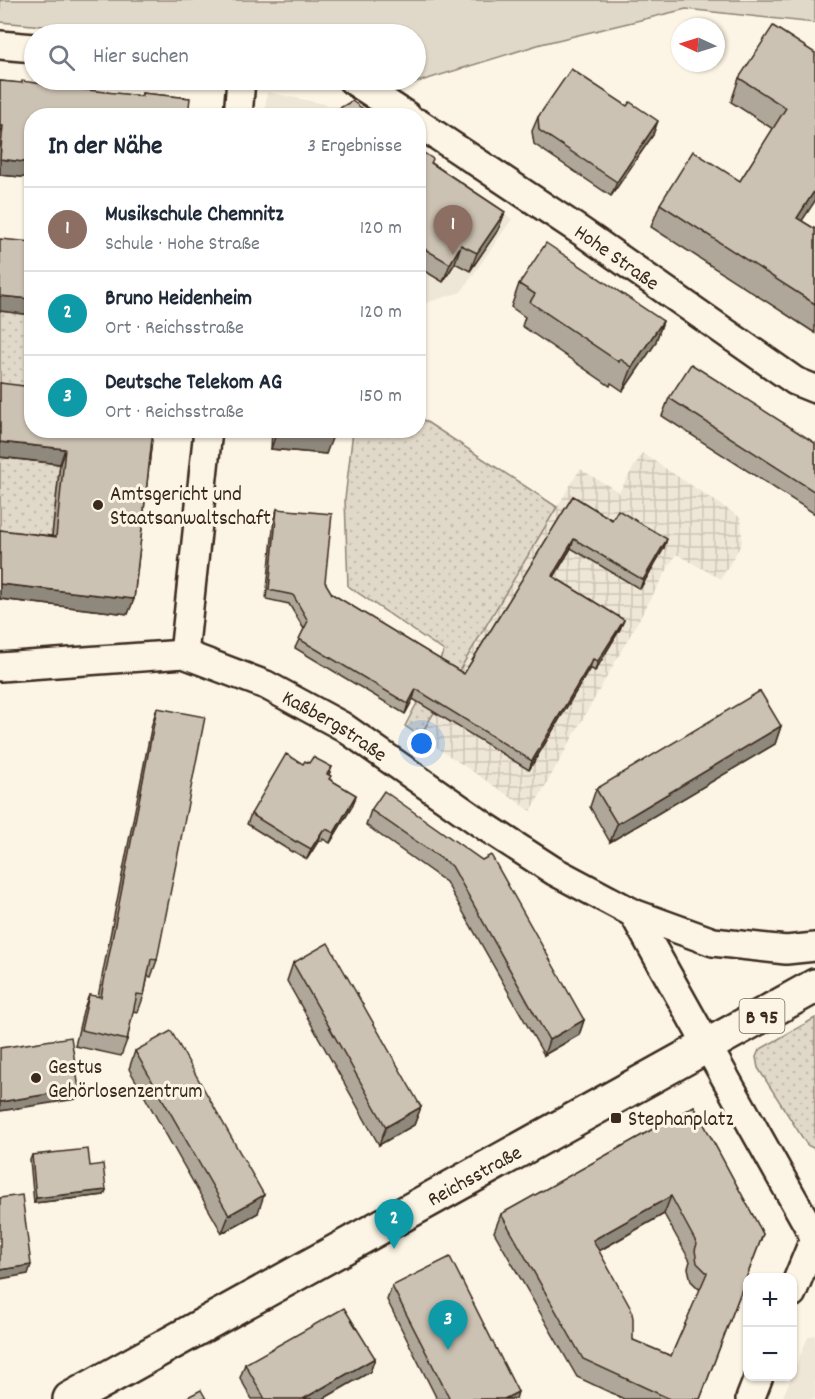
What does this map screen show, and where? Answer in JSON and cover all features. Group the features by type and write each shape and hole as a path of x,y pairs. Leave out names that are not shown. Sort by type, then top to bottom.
{"main road":[{"name":"Reichsstraße","path":"70,1399 815,986"}],"street":[{"path":"0,45 24,47"},
{"path":"239,108 240,90"},
{"path":"367,90 395,108"},
{"name":"Hohe Straße","path":"426,128 582,232 795,381 815,389"},
{"path":"184,654 207,438"},
{"name":"Kaßbergstraße","path":"0,667 184,654 266,685 342,726 554,872 633,913 713,942 786,950 815,947"},
{"path":"633,913 815,1237 797,1281"},
{"path":"750,1399 757,1381"}],"shaded area":[{"path":"0,0 815,0 815,23 686,9 541,44 426,80 426,24 24,24 0,22"},
{"path":"267,92 343,108 265,108"},
{"path":"426,160 512,219 461,292 426,303"},
{"path":"0,311 24,314 24,401 0,399"},
{"path":"426,422 557,507 420,736 405,726 444,651 348,586 345,499 352,438 426,438"},
{"path":"642,453 741,518 742,543 721,579 676,554 531,811 420,736 580,469 619,492"},
{"path":"0,457 60,464 50,551 0,546"},
{"path":"815,1018 815,1149 807,1145 758,1068 756,1057 759,1050"},
{"path":"815,1335 815,1399 782,1399 790,1381 797,1381 797,1363 808,1337"}],"building":[{"path":"773,26 815,53 815,190 797,218 815,229 815,304 660,204 693,151 740,181 786,108 739,78"},
{"path":"571,69 627,106 630,102 658,121 617,182 539,130 538,117"},
{"path":"0,81 24,81 24,90 88,90 190,98 189,108 24,108 24,162 0,159 3,126 0,126"},
{"path":"352,101 362,108 340,108"},
{"path":"426,154 433,159 431,163 505,212 477,253 461,245 450,264 426,250"},
{"path":"0,239 24,241 24,298 0,296"},
{"path":"546,243 663,321 632,367 620,359 619,362 530,302 535,294 519,284"},
{"path":"691,364 815,443 815,492 669,398"},
{"name":"Amtsgericht und Staatsanwaltschaft","path":"0,383 24,386 24,438 152,438 134,599 0,584 0,530 56,537 65,449 0,442"},
{"path":"573,496 612,520 618,510 667,539 643,580 574,539 552,576 624,620 598,661 593,659 532,761 416,689 408,704 299,639 308,621 293,595 269,590 277,509 332,514 325,582 332,594 464,674"},
{"path":"760,691 781,726 617,824 596,789"},
{"path":"157,708 205,717 157,960 151,959 144,995 137,994 127,1040 81,1030 89,995 101,997"},
{"path":"286,754 303,764 305,761 309,763 313,757 332,767 327,774 331,776 329,779 356,795 334,833 323,830 311,849 251,814"},
{"path":"384,791 482,860 491,855 584,1020 549,1040 452,866 371,810"},
{"path":"328,943 421,1107 386,1127 293,963"},
{"path":"171,1031 264,1195 229,1215 135,1051"},
{"name":"Gestus Gehörlosenzentrum","path":"71,1037 79,1089 0,1102 0,1048"},
{"path":"694,1106 763,1234 748,1273 743,1273 743,1286 700,1399 670,1399 583,1359 501,1214","holes":["671,1196 697,1244 695,1250 697,1263 707,1273 671,1356 633,1340 631,1309 593,1240"]},
{"path":"88,1149 90,1166 103,1164 106,1190 36,1198 32,1155"},
{"path":"22,1195 31,1265 0,1270 0,1198"},
{"path":"450,1257 518,1392 504,1399 450,1399 392,1286"},
{"path":"344,1308 375,1358 303,1399 265,1399 245,1364"},
{"path":"201,1390 206,1399 184,1399"}],"place":[{"name":"Musikschule Chemnitz","path":"453,255"},
{"name":"Amtsgericht und Staatsanwaltschaft","path":"98,505"},
{"name":"Gestus Gehörlosenzentrum","path":"36,1078"},
{"name":"Stephanplatz","path":"616,1118"},
{"name":"Bruno Heidenheim","path":"394,1249"},
{"name":"Deutsche Telekom AG","path":"448,1350"}]}
